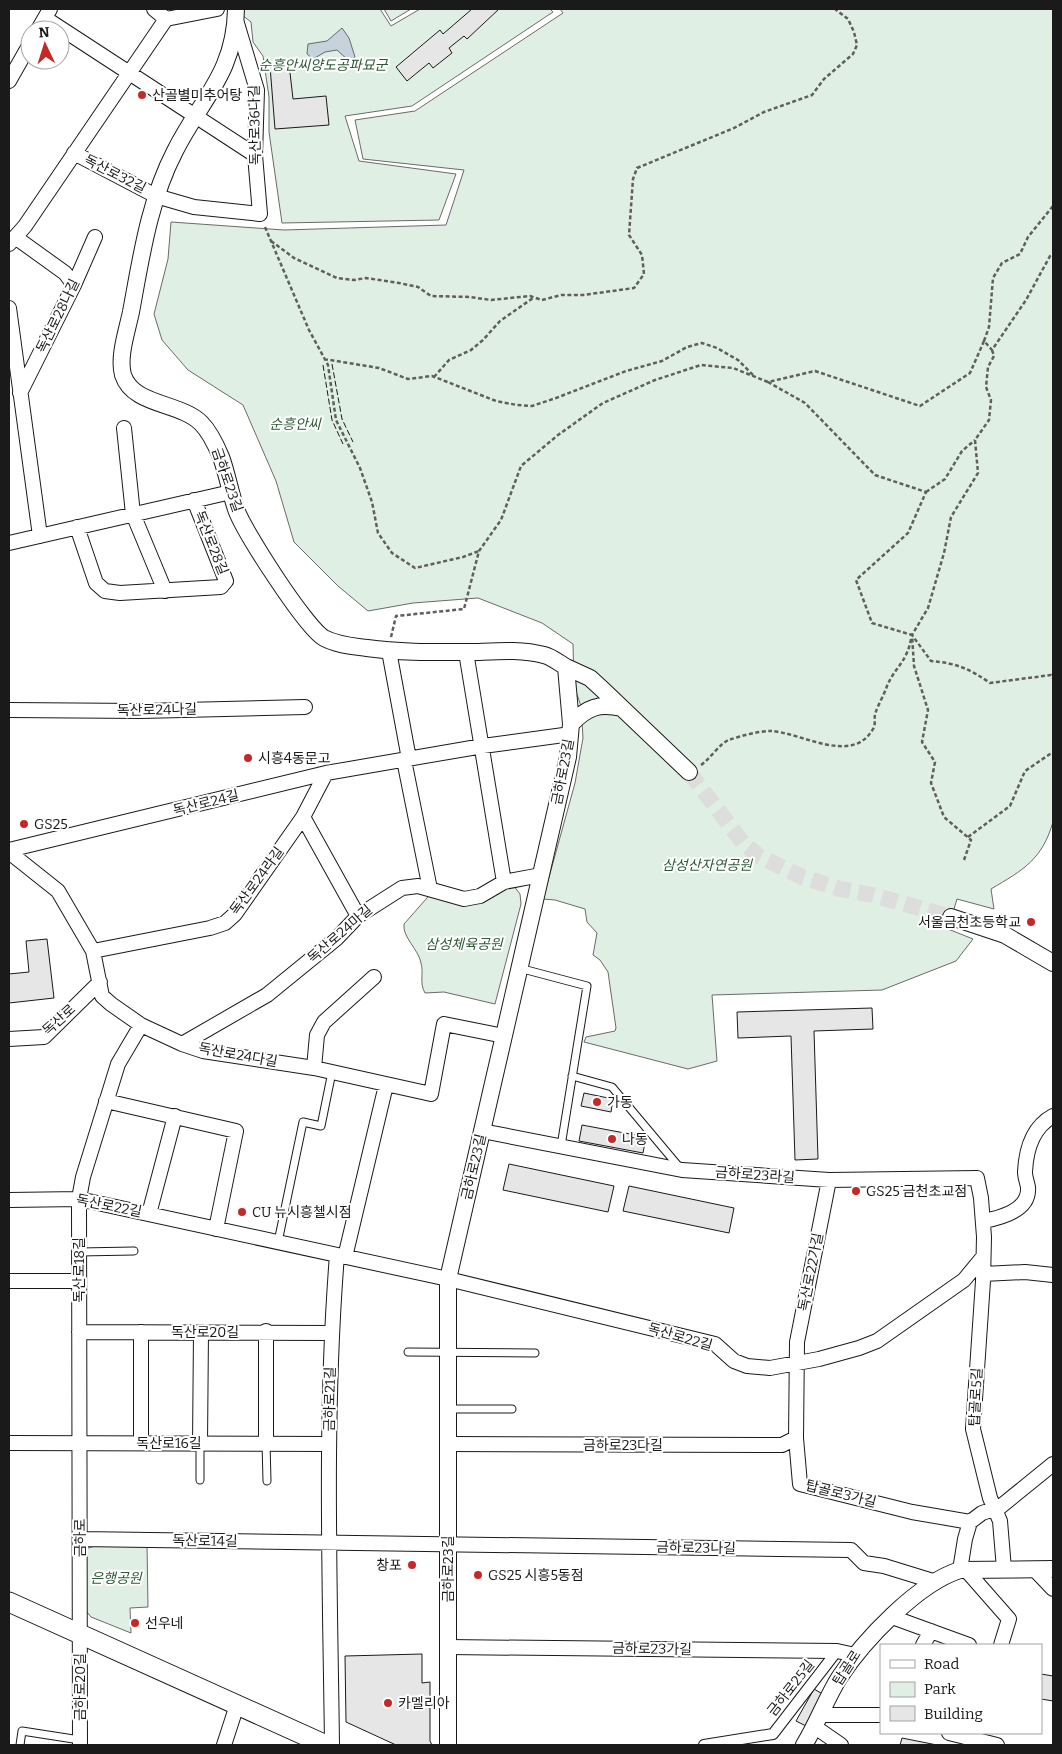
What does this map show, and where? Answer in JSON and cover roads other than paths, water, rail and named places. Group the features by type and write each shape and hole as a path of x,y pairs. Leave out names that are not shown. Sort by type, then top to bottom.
{"main road":[{"path":"9,1602 326,1745"}],"street":[{"path":"154,9 166,19 218,9"},
{"name":"독산로32길","path":"74,153 156,196 174,151 221,77 232,42 236,14"},
{"name":"독산로36나길","path":"156,196 194,207 260,214 255,155 257,90 236,14"},
{"path":"45,19 255,155"},
{"name":"독산로32길","path":"12,241 166,19"},
{"path":"9,81 20,62"},
{"name":"금하로23길","path":"156,196 143,248 125,343 122,373 127,384 137,393 180,409 200,423 211,436 221,458 236,510 247,532 313,628 321,636 332,641 389,651 518,651 546,655 566,667 571,729 540,875 448,1280 448,1745"},
{"name":"독산로28나길","path":"20,393 74,285 95,237"},
{"path":"12,241 65,273 74,285"},
{"name":"독산로28나길","path":"9,308 40,536"},
{"path":"124,428 134,514 165,591"},
{"name":"독산로28길","path":"9,543 231,492"},
{"name":"독산로28길","path":"76,527 96,584 105,591 165,591 221,587 226,580 194,500"},
{"path":"389,651 430,889"},
{"path":"466,652 504,882"},
{"path":"566,667 590,678 689,772"},
{"path":"571,729 584,710 592,706 608,705 622,708"},
{"name":"독산로24나길","path":"9,710 142,711 305,707"},
{"name":"독산로24길","path":"9,851 326,773 571,729"},
{"name":"독산로24라길","path":"93,951 210,928 225,923 235,914 303,816 326,773"},
{"path":"303,816 358,916"},
{"name":"독산로24다길","path":"9,851 58,891 93,951 102,996 141,1024 182,1044 203,1051 314,1068 431,1094 444,1024 504,1036"},
{"name":"독산로24마길","path":"182,1044 267,995 337,938 358,916 402,888 418,886 464,899 480,896 504,882 540,875"},
{"path":"951,917 1005,935 1053,963"},
{"path":"314,1068 317,1035 324,1022 340,1005 374,977"},
{"name":"독산로","path":"9,1039 44,1037 100,982"},
{"name":"독산로18길","path":"80,1442 79,1199 83,1177 118,1064 141,1024"},
{"path":"341,1256 386,1085"},
{"path":"106,1100 236,1131 216,1229"},
{"name":"독산로22길","path":"149,1214 175,1116"},
{"path":"983,1221 1012,1213 1022,1203 1028,1189 1025,1174 1033,1135 1053,1116"},
{"name":"금하로23라길","path":"482,1131 682,1170 829,1180"},
{"name":"탑골로5길","path":"829,1180 977,1178 983,1221 983,1274 973,1429 994,1509 1000,1521 1004,1569"},
{"name":"독산로22가길","path":"796,1364 797,1342 829,1180"},
{"name":"독산로22길","path":"9,1200 79,1199 278,1242 448,1280 715,1344 734,1361 747,1366 770,1368 843,1354 877,1341 964,1280 983,1257"},
{"name":"금하로21길","path":"332,1745 329,1543 330,1333 341,1256"},
{"path":"983,1274 1025,1272 1053,1275"},
{"path":"9,1281 79,1281"},
{"path":"266,1331 266,1444"},
{"name":"독산로20길","path":"79,1332 266,1331 330,1333"},
{"path":"141,1332 141,1443"},
{"path":"200,1443 201,1332"},
{"name":"탑골로3가길","path":"796,1364 796,1438 800,1484 912,1512 970,1522"},
{"name":"금하로23다길","path":"448,1444 782,1445 796,1438"},
{"name":"금하로","path":"80,1442 80,1634"},
{"name":"독산로16길","path":"9,1443 329,1444"},
{"path":"1001,1644 1010,1618 963,1570 964,1539 970,1522 982,1513 1000,1507 1053,1464"},
{"name":"독산로14길","path":"80,1539 329,1543"},
{"path":"329,1543 448,1545"},
{"name":"금하로23나길","path":"448,1545 851,1550 864,1563 884,1566 936,1582"},
{"path":"1034,1569 1053,1589"},
{"name":"탑골로","path":"804,1745 838,1679 861,1646 918,1594 948,1574 963,1570 1053,1570"},
{"path":"892,1617 966,1644"},
{"path":"924,1644 931,1631"},
{"name":"금하로20길","path":"80,1634 80,1742"},
{"name":"금하로23가길","path":"448,1647 837,1651 855,1655"},
{"name":"금하로25길","path":"704,1745 773,1734 837,1651"},
{"path":"224,1745 237,1705"},
{"path":"818,1721 880,1715"},
{"path":"818,1721 841,1745"},
{"path":"958,1734 976,1736 996,1745"}],"lane":[{"path":"519,968 587,986 561,1146"},
{"path":"278,1242 303,1122 321,1126 332,1072"},
{"path":"572,1076 612,1087 682,1170"},
{"path":"79,1252 134,1251"},
{"path":"408,1352 535,1353"},
{"path":"448,1408 512,1410"},
{"path":"200,1443 200,1480"},
{"path":"266,1444 267,1482"},
{"name":"금하로20길","path":"20,1745 22,1730 80,1742"}],"tunnel":[{"path":"689,772 743,843 759,856 802,877 840,889 873,895 951,917"}],"place":[{"name":"산골별미추어탕","path":"142,95"},
{"name":"시흥4동문고","path":"248,758"},
{"name":"GS25","path":"24,824"},
{"name":"서울금천초등학교","path":"1031,922"},
{"name":"가동","path":"597,1102"},
{"name":"나동","path":"612,1139"},
{"name":"GS25 금천초교점","path":"856,1191"},
{"name":"CU 뉴시흥첼시점","path":"242,1212"},
{"name":"창포","path":"412,1565"},
{"name":"GS25 시흥5동점","path":"478,1575"},
{"name":"선우네","path":"135,1623"},
{"name":"카멜리아","path":"388,1703"}],"park label":[{"name":"순흥안씨양도공파묘군","path":"323,65"},
{"name":"순흥안씨","path":"295,424"},
{"name":"삼성산자연공원","path":"707,865"},
{"name":"삼성체육공원","path":"464,944"},
{"name":"은행공원","path":"116,1578"}]}
